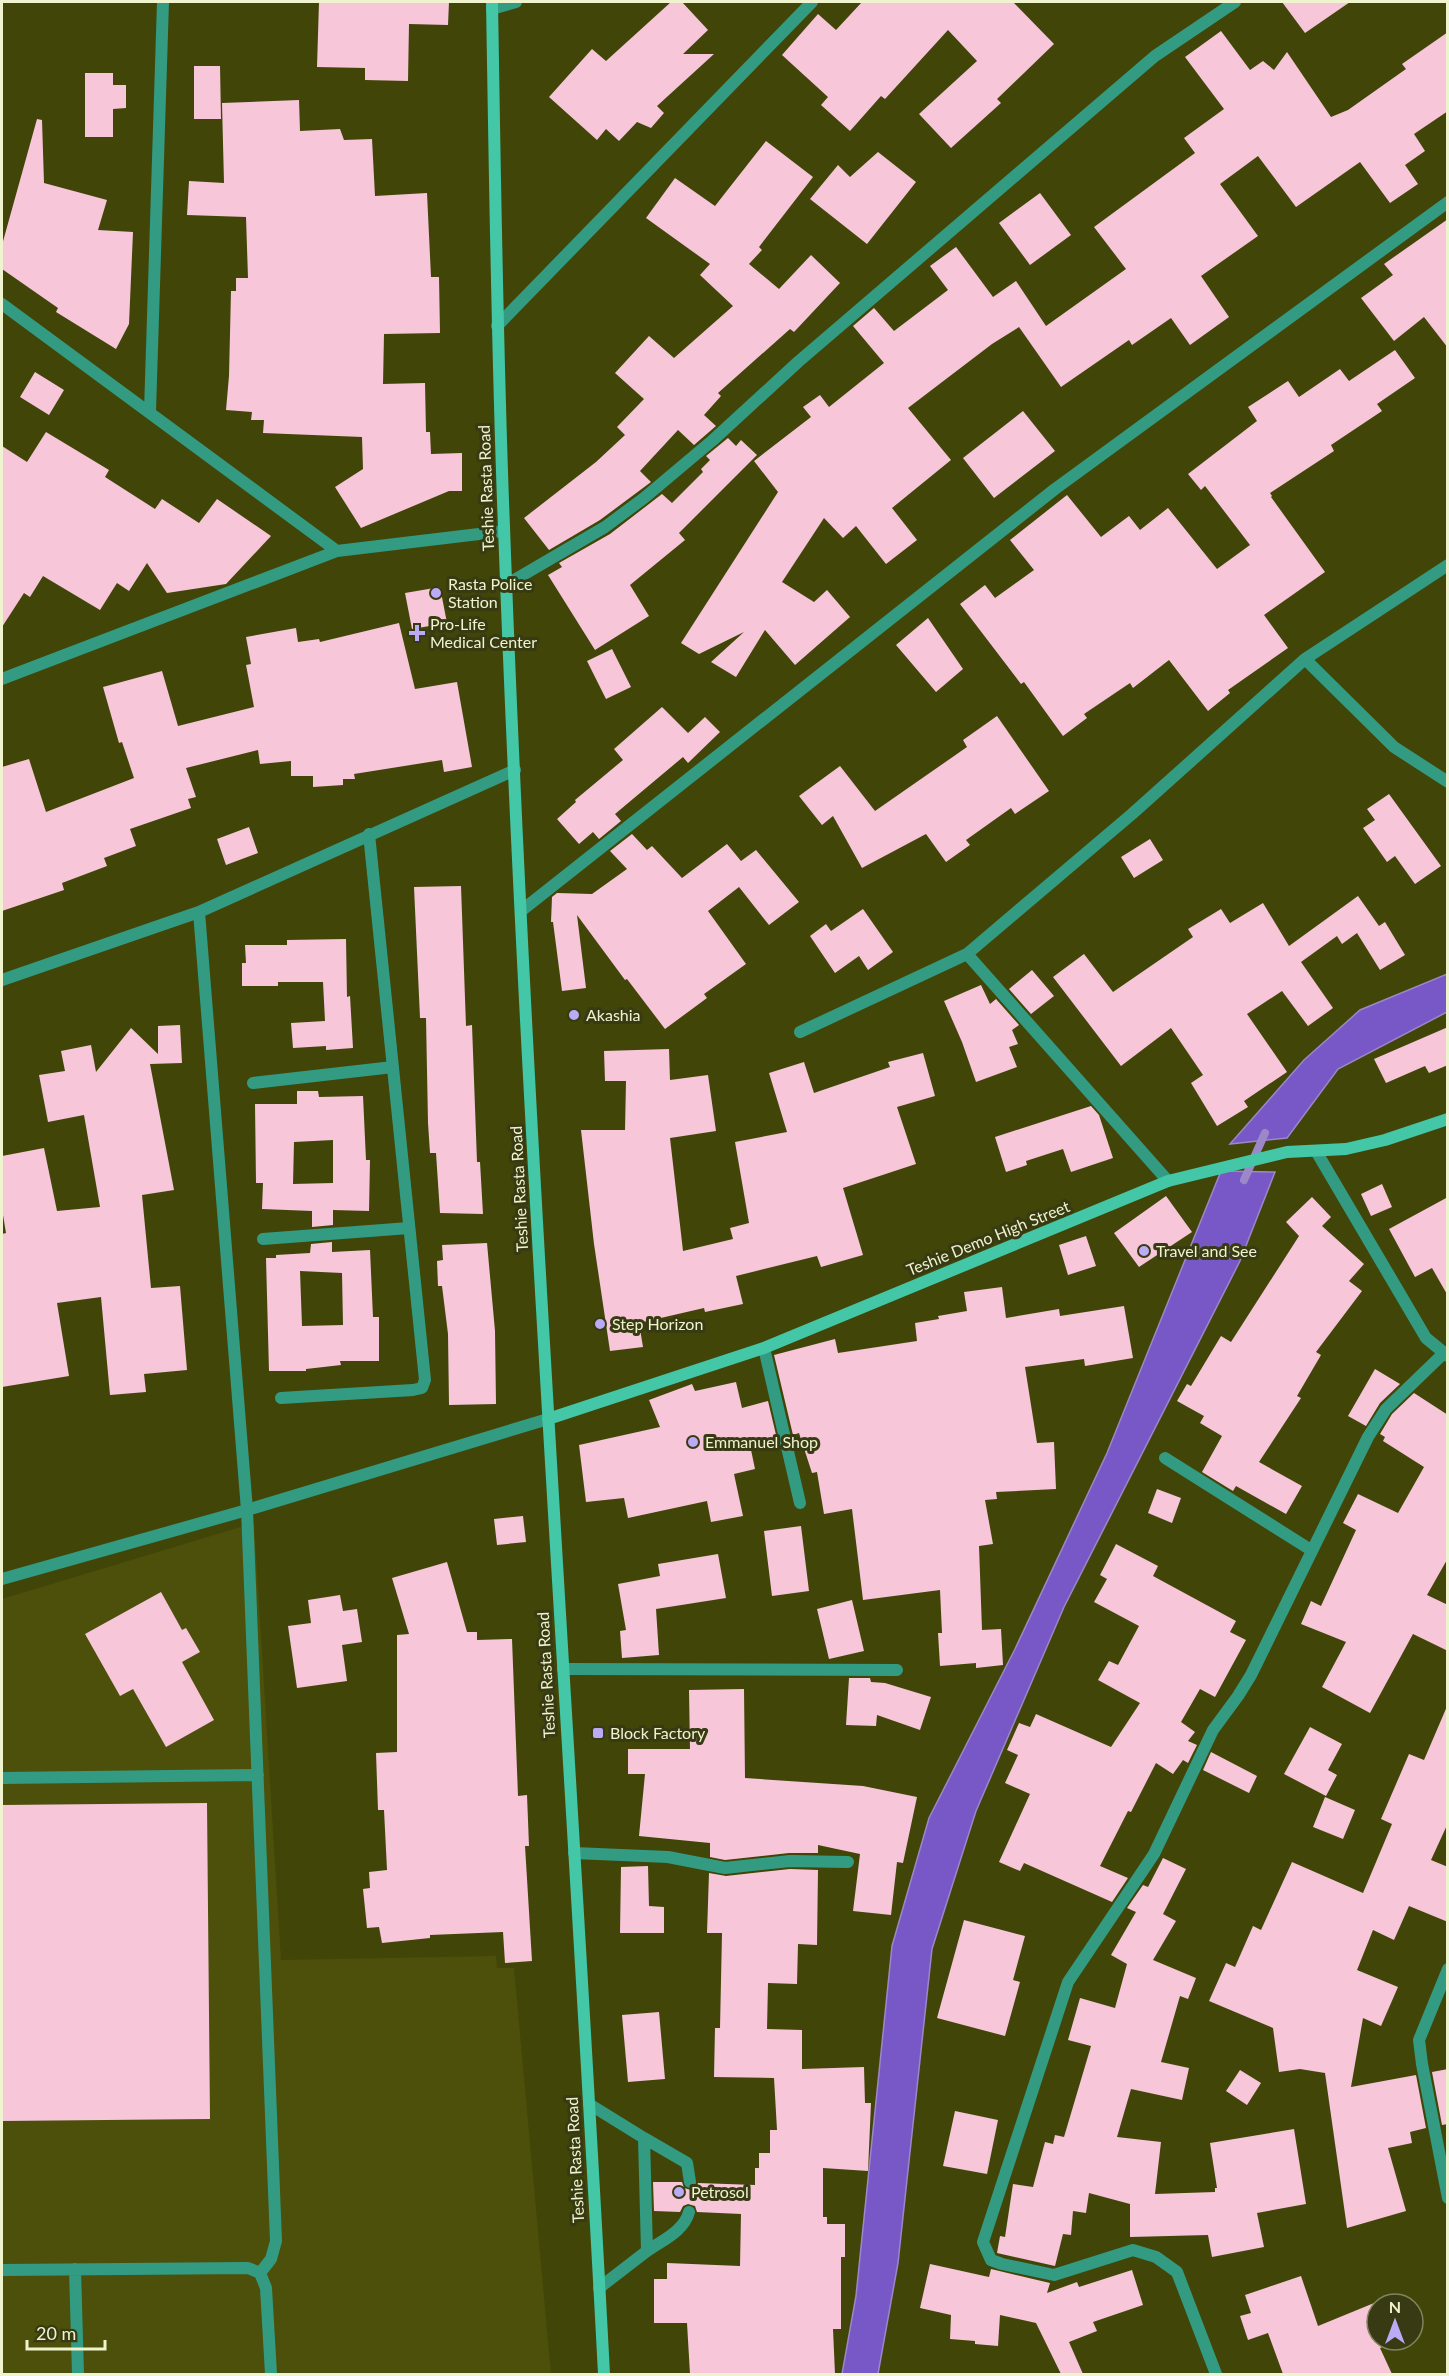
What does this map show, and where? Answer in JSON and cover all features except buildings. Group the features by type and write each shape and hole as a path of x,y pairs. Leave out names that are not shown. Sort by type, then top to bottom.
{"main road":[{"name":"Teshie Rasta Road","path":"492,5 497,326 521,912 562,1669 604,2374"},
{"name":"Teshie Demo High Street","path":"548,1419 764,1348 1168,1181 1287,1152 1346,1149 1385,1140 1448,1119"}],"street":[{"path":"150,411 163,2"},
{"path":"492,5 516,2"},
{"path":"497,326 812,2"},
{"path":"506,578 509,583 577,544 605,527 644,498 713,440 807,354 1155,56 1235,2"},
{"path":"521,912 1054,489 1448,202"},
{"path":"2,304 337,551"},
{"path":"2,679 337,551 504,531"},
{"path":"800,1032 967,954 1132,814 1305,659 1448,565"},
{"path":"1305,659 1394,747 1448,782"},
{"path":"2,980 199,912 515,770"},
{"path":"281,1398 413,1390 422,1388 425,1380 369,834"},
{"path":"199,912 247,1509 276,2241 271,2259 260,2273"},
{"path":"967,954 1168,1181"},
{"path":"253,1083 393,1067"},
{"path":"1216,2374 1177,2272 1156,2257 1133,2250 1054,2275 991,2260 983,2242 1068,1982 1154,1854 1213,1730 1251,1674 1368,1437 1386,1409 1446,1355 1426,1338 1316,1151"},
{"path":"263,1239 409,1228"},
{"path":"764,1348 800,1503"},
{"path":"2,1579 548,1419"},
{"path":"1165,1458 1311,1550"},
{"path":"562,1669 897,1670"},
{"path":"2,1778 258,1775"},
{"path":"574,1853 668,1857 725,1868 790,1861 848,1862"},
{"path":"1448,1969 1419,2040 1448,2198"},
{"path":"589,2104 687,2163 690,2182"},
{"path":"644,2138 647,2251"},
{"path":"599,2288 679,2229 686,2222 689,2212"},
{"path":"2,2270 248,2268 260,2273 266,2288 271,2374"},
{"path":"75,2269 78,2374"}],"shaded area":[{"path":"1447,974 1447,1012 1338,1069 1287,1138 1230,1144 1304,1060 1360,1010"},
{"path":"1221,1171 1275,1172 1240,1261 1064,1607 976,1811 932,1949 898,2263 878,2374 842,2374 856,2296 892,1946 929,1818 1015,1649 1107,1453"},
{"path":"254,1523 281,1960 496,1956 497,1968 514,1968 551,2374 2,2374 2,1599"}],"waterway":[{"path":"1244,1180 1265,1133"}],"place":[{"name":"Rasta Police Station","path":"436,593"},
{"name":"Pro-Life Medical Center","path":"417,633"},
{"name":"Akashia","path":"574,1015"},
{"name":"Travel and See","path":"1144,1251"},
{"name":"Step Horizon","path":"600,1324"},
{"name":"Emmanuel Shop","path":"693,1442"},
{"name":"Block Factory","path":"598,1733"},
{"name":"Petrosol","path":"679,2192"}]}
